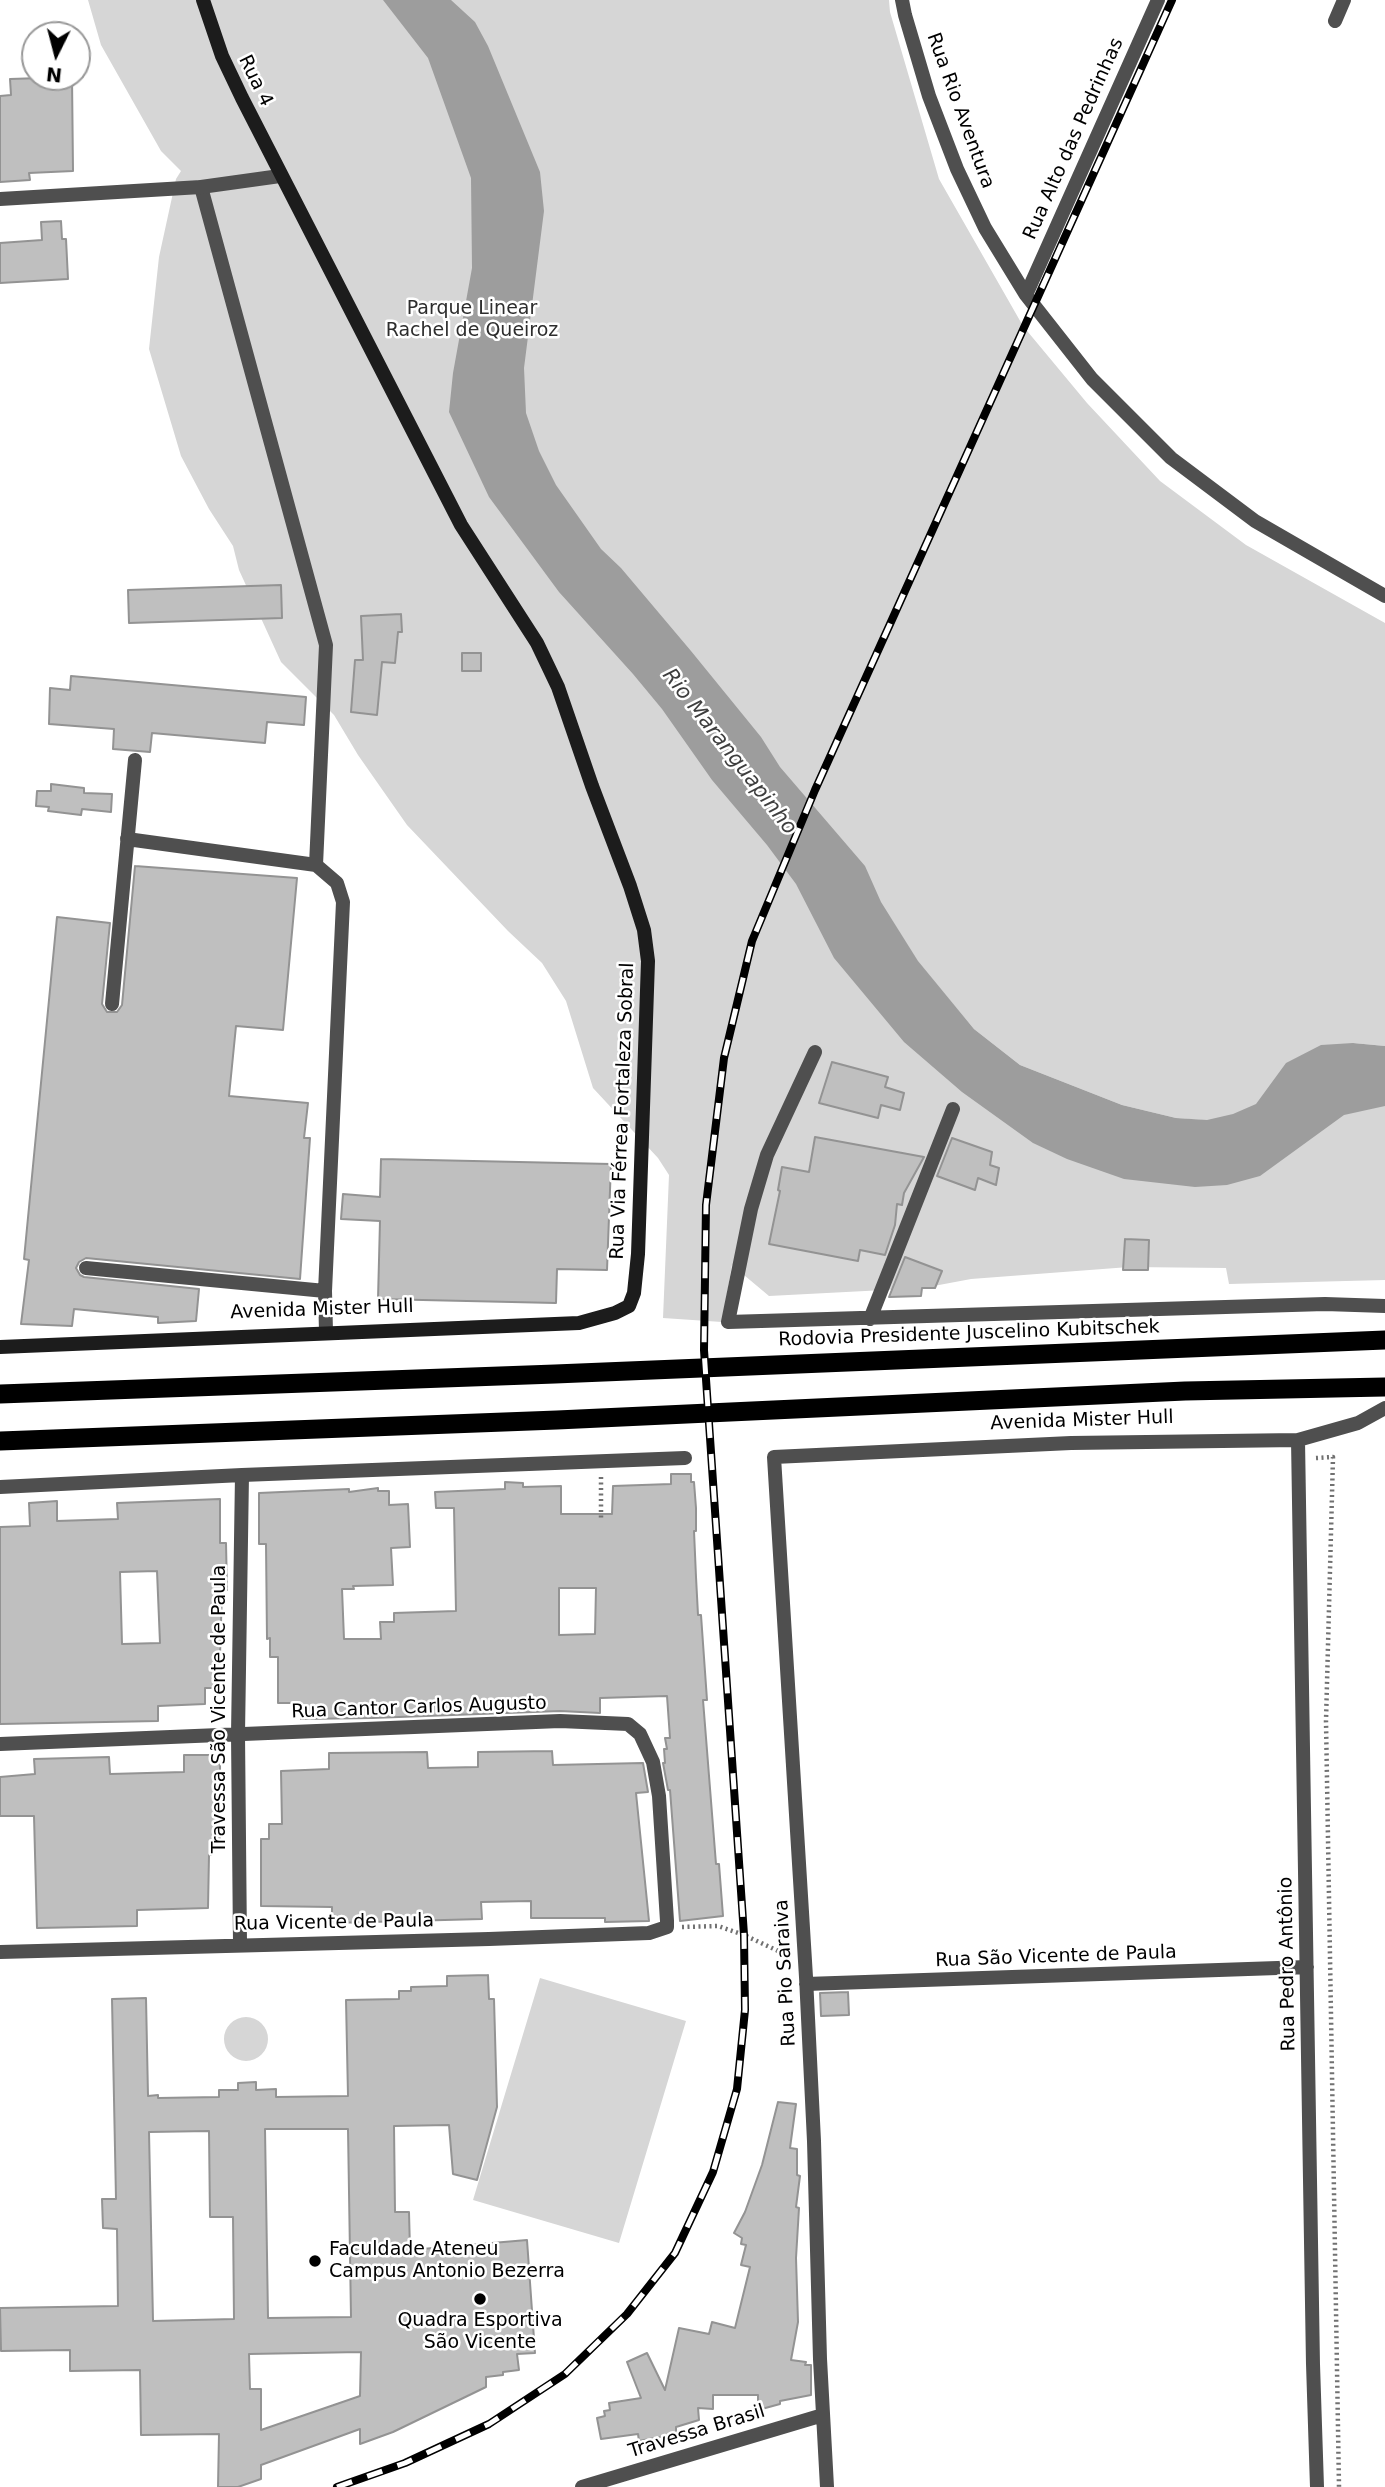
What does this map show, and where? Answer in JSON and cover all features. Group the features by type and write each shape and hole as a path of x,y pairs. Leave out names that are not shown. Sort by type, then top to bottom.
{"highway":[{"name":"Rodovia Presidente Juscelino Kubitschek","path":"0,1394 1385,1340"},
{"path":"0,1441 557,1420 1185,1391 1385,1387"}],"main road":[{"name":"Rua 4","path":"203,0 222,56 280,176"},
{"name":"Rua Via Férrea Fortaleza Sobral","path":"280,176 461,525 537,643 558,687 644,930 648,961 648,999 638,1254 634,1293"},
{"name":"Avenida Mister Hull","path":"0,1347 579,1323 615,1313 629,1306 634,1293"}],"street":[{"name":"Rua Rio Aventura","path":"902,0 929,96 957,169 985,228 1026,295 1092,379 1171,458 1255,521 1385,596"},
{"name":"Rua Alto das Pedrinhas","path":"1026,295 1158,0"},
{"path":"1335,21 1344,0"},
{"path":"0,198 201,187 280,176"},
{"path":"201,187 326,645 316,865"},
{"path":"112,1004 135,760"},
{"path":"127,839 316,865 337,883 343,902 325,1291 326,1332"},
{"path":"815,1052 766,1155 751,1209 728,1322 1325,1304 1385,1306"},
{"path":"870,1319 953,1109"},
{"path":"86,1268 325,1291"},
{"name":"Avenida Mister Hull","path":"774,1457 1071,1443 1297,1440 1358,1423 1385,1408"},
{"name":"Rua Pedro Antônio","path":"1297,1440 1313,2350 1318,2487"},
{"name":"Rua Pio Saraiva","path":"774,1457 785,1600 806,1984 827,2487"},
{"path":"0,1487 685,1458"},
{"name":"Travessa São Vicente de Paula","path":"240,1944 238,1734 242,1475"},
{"name":"Rua Cantor Carlos Augusto","path":"0,1744 560,1721 628,1724 640,1734 653,1762 659,1796 667,1927"},
{"name":"Rua Vicente de Paula","path":"0,1952 240,1944 489,1940 649,1933 667,1927"},
{"name":"Rua São Vicente de Paula","path":"806,1984 1307,1967"},
{"name":"Travessa Brasil","path":"582,2487 823,2415"}],"path":[{"path":"1298,1460 1332,1457 1326,1721 1339,2487"},
{"path":"601,1462 601,1521"},
{"path":"667,1927 718,1926 804,1963"}],"green space":[{"name":"Parque Linear Rachel de Queiroz","path":"88,0 889,0 890,12 939,179 1023,326 1087,403 1160,481 1246,545 1385,623 1385,1046 1353,1043 1385,1086 1385,1280 1229,1284 1226,1268 1129,1267 971,1279 923,1288 769,1296 732,1265 722,1322 663,1318 669,1175 658,1158 593,1088 566,1001 542,963 407,825 358,755 334,715 281,662 239,570 233,546 209,509 181,456 149,349 159,257 176,179 181,171 161,151 101,45","holes":["890,917 918,962 974,1029 1020,1065 1122,1105 1176,1118 1202,1120 1070,1123 875,944"]},
{"path":"540,1978 686,2021 619,2243 473,2200"},
{"path":"246,2017 261,2024 268,2039 261,2054 246,2061 231,2054 224,2039 231,2024"}],"water":[{"name":"Rio Maranguapinho","path":"383,0 451,0 475,22 488,46 540,172 544,211 524,368 526,413 539,451 556,485 601,549 621,568 691,651 761,737 780,767 865,866 881,902 918,961 974,1029 1020,1065 1122,1105 1176,1118 1207,1120 1233,1114 1256,1104 1286,1063 1321,1045 1353,1043 1385,1046 1385,1106 1344,1115 1260,1176 1227,1185 1195,1187 1124,1179 1067,1159 1033,1143 962,1092 904,1042 834,958 796,884 767,845 712,780 662,709 559,592 489,497 449,412 453,373 472,268 471,178 428,58"}],"building":[{"path":"10,79 21,79 21,91 72,91 73,171 29,173 30,180 0,182 0,96 11,95"},
{"path":"61,221 62,239 66,239 68,279 0,283 0,243 42,240 41,222"},
{"path":"281,585 282,618 129,623 128,590"},
{"path":"401,614 402,632 398,632 395,663 382,662 377,715 351,712 355,660 363,660 361,616"},
{"path":"462,653 481,653 481,671 462,671"},
{"path":"71,676 306,697 304,725 267,722 265,743 152,733 150,752 113,749 114,729 49,724 50,688 70,690"},
{"path":"51,784 84,788 84,793 112,794 111,812 82,809 81,815 48,811 49,807 36,806 37,791 51,791"},
{"path":"135,866 297,878 283,1030 236,1026 229,1096 308,1103 304,1138 310,1138 300,1279 86,1258 79,1262 76,1268 84,1277 199,1289 196,1321 158,1323 158,1317 74,1309 72,1326 21,1324 29,1260 24,1259 57,917 110,923 102,1004 107,1012 117,1012 122,1005"},
{"path":"832,1062 888,1077 885,1087 904,1093 900,1110 881,1105 878,1118 819,1103"},
{"path":"815,1137 924,1157 904,1193 902,1205 897,1204 895,1225 885,1255 860,1250 858,1261 769,1244 782,1167 809,1172"},
{"path":"952,1138 992,1152 990,1165 999,1168 996,1185 978,1178 975,1190 937,1176"},
{"path":"381,1159 611,1164 607,1270 557,1269 556,1303 378,1299 380,1221 341,1219 343,1194 380,1197"},
{"path":"1125,1239 1149,1240 1148,1270 1123,1270"},
{"path":"905,1257 942,1271 935,1288 922,1288 921,1296 889,1297"},
{"path":"671,1474 691,1474 691,1482 694,1482 698,1615 701,1615 707,1700 703,1700 716,1864 719,1864 723,1916 680,1921 670,1790 663,1763 664,1749 667,1749 665,1738 670,1738 667,1696 600,1698 600,1713 560,1711 372,1718 301,1719 301,1703 278,1703 278,1657 270,1657 270,1638 267,1639 266,1544 259,1544 259,1493 349,1489 349,1492 378,1488 378,1491 389,1491 389,1505 408,1504 410,1547 391,1548 393,1585 353,1586 354,1589 342,1589 344,1639 381,1639 380,1622 394,1622 394,1613 456,1611 454,1508 436,1508 435,1492 505,1489 505,1482 523,1483 523,1487 561,1486 561,1514 612,1514 613,1486 671,1484","holes":["559,1588 596,1588 595,1634 559,1635"]},
{"path":"220,1499 220,1543 226,1543 227,1590 222,1590 219,1688 205,1688 205,1704 158,1706 158,1721 0,1724 0,1527 30,1526 29,1503 57,1501 57,1521 118,1519 117,1503","holes":["157,1571 160,1643 122,1644 120,1572"]},
{"path":"552,1751 553,1765 643,1763 648,1792 636,1793 649,1921 605,1922 605,1918 531,1918 531,1901 481,1902 482,1919 332,1923 332,1907 261,1906 261,1839 269,1839 269,1824 282,1824 281,1771 329,1769 329,1753 427,1752 428,1768 478,1767 478,1752"},
{"path":"184,1755 211,1755 220,1765 220,1841 211,1840 208,1908 137,1910 137,1926 37,1928 34,1816 0,1816 0,1777 35,1774 34,1759 109,1757 110,1774 184,1772"},
{"path":"488,1975 489,1999 494,1999 497,2107 477,2180 453,2174 449,2125 394,2126 395,2212 409,2212 410,2250 527,2240 535,2353 517,2354 519,2370 486,2377 486,2387 393,2432 360,2444 360,2429 261,2465 261,2479 238,2487 218,2487 219,2434 141,2435 140,2370 70,2371 70,2350 1,2351 0,2308 118,2306 117,2229 103,2228 102,2199 116,2199 112,1999 146,1998 148,2096 219,2097 219,2090 238,2090 238,2083 256,2082 256,2090 276,2089 276,2097 348,2096 346,2000 399,1999 399,1991 411,1991 411,1987 447,1986 447,1976","holes":["265,2129 348,2129 351,2317 268,2318","209,2131 210,2217 233,2217 234,2319 153,2321 149,2132","361,2352 360,2396 261,2430 261,2389 250,2389 249,2354"]},
{"path":"848,1992 849,2015 821,2016 820,1993"},
{"path":"778,2102 796,2104 790,2148 797,2149 797,2175 800,2176 796,2207 799,2208 796,2258 798,2322 791,2360 811,2365 811,2395 780,2401 780,2404 758,2410 758,2395 713,2395 713,2409 698,2408 699,2420 676,2427 676,2434 639,2441 638,2434 601,2439 597,2418 605,2416 604,2411 610,2410 609,2403 641,2398 627,2362 647,2353 665,2390 679,2328 709,2334 712,2322 735,2328 750,2267 741,2265 746,2245 741,2244 742,2238 734,2233 745,2212 762,2165"}],"railway":[{"path":"337,2487 405,2463 489,2424 565,2374 627,2314 675,2253 713,2172 737,2089 745,2010 744,1935 704,1350 706,1205 724,1058 752,941 815,790 1172,0"}],"place":[{"name":"Faculdade Ateneu Campus Antonio Bezerra","path":"315,2261"},
{"name":"Quadra Esportiva São Vicente","path":"480,2299"}]}
